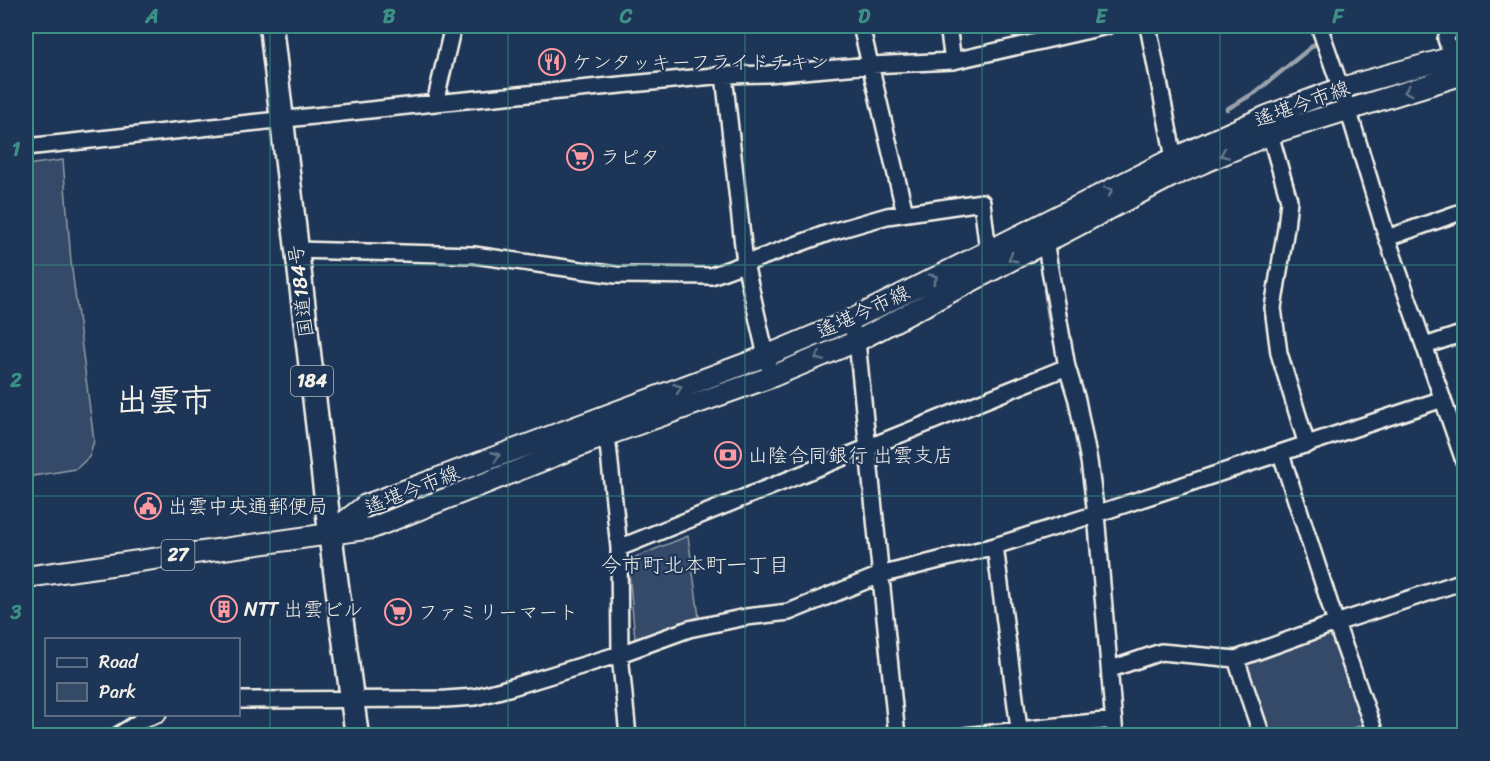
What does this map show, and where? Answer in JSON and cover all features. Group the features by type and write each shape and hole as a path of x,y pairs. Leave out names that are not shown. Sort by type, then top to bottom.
{"highway":[{"name":"国道184号","path":"271,26 330,533 357,735"}],"main road":[{"name":"遙堪今市線","path":"330,533 366,505 766,356 849,321 1174,158 1267,116 1341,88 1458,56"},
{"name":"遙堪今市線","path":"330,533 372,528 607,435 771,377 857,341 1170,177 1270,134 1464,74"},
{"name":"27","path":"26,577 330,533"}],"street":[{"path":"435,103 453,26"},
{"path":"861,26 905,213"},
{"path":"948,26 953,61"},
{"path":"26,147 435,103 724,75 953,61 1107,26"},
{"path":"1148,26 1174,158"},
{"path":"1319,26 1348,109 1387,238 1464,461"},
{"path":"1451,26 1446,39 1458,56"},
{"path":"724,75 745,263 771,377"},
{"path":"1270,134 1289,200 1287,228 1273,308 1279,353 1307,445"},
{"path":"297,250 474,255 615,275 711,276 828,233 886,216 982,202 988,250"},
{"path":"1387,238 1464,211"},
{"path":"964,735 1114,728 1111,669 1096,514 1083,431 1067,367 1045,241"},
{"path":"849,321 857,341 897,735"},
{"path":"1425,346 1464,333"},
{"path":"619,548 1067,367"},
{"path":"240,700 475,697 620,654 689,629 746,617 789,612 880,575 995,546 1443,399"},
{"path":"599,417 607,435 619,548 620,654 628,735"},
{"path":"1281,454 1336,623 1376,735"},
{"path":"995,546 1019,733"},
{"path":"1111,669 1161,652 1236,659 1464,581"},
{"path":"1236,659 1262,735"},
{"path":"117,735 152,716"}],"green space":[{"path":"63,160 71,262 94,441 89,457 76,469 26,477 26,165"},
{"path":"688,536 699,617 635,639 628,560"},
{"path":"1330,631 1334,633 1365,724 1334,735 1269,735 1244,665 1247,660"}],"waterway":[{"path":"1227,109 1256,92 1337,26"},
{"path":"1045,290 1051,330 1057,348"}],"place":[{"name":"ケンタッキーフライドチキン","path":"552,62"},
{"name":"ラピタ","path":"580,157"},
{"name":"山陰合同銀行 出雲支店","path":"728,455"},
{"name":"出雲中央通郵便局","path":"148,506"},
{"name":"NTT 出雲ビル","path":"224,609"},
{"name":"ファミリーマート","path":"398,612"}],"district":[{"name":"出雲市","path":"164,400"},
{"name":"今市町北本町一丁目","path":"695,565"}]}
